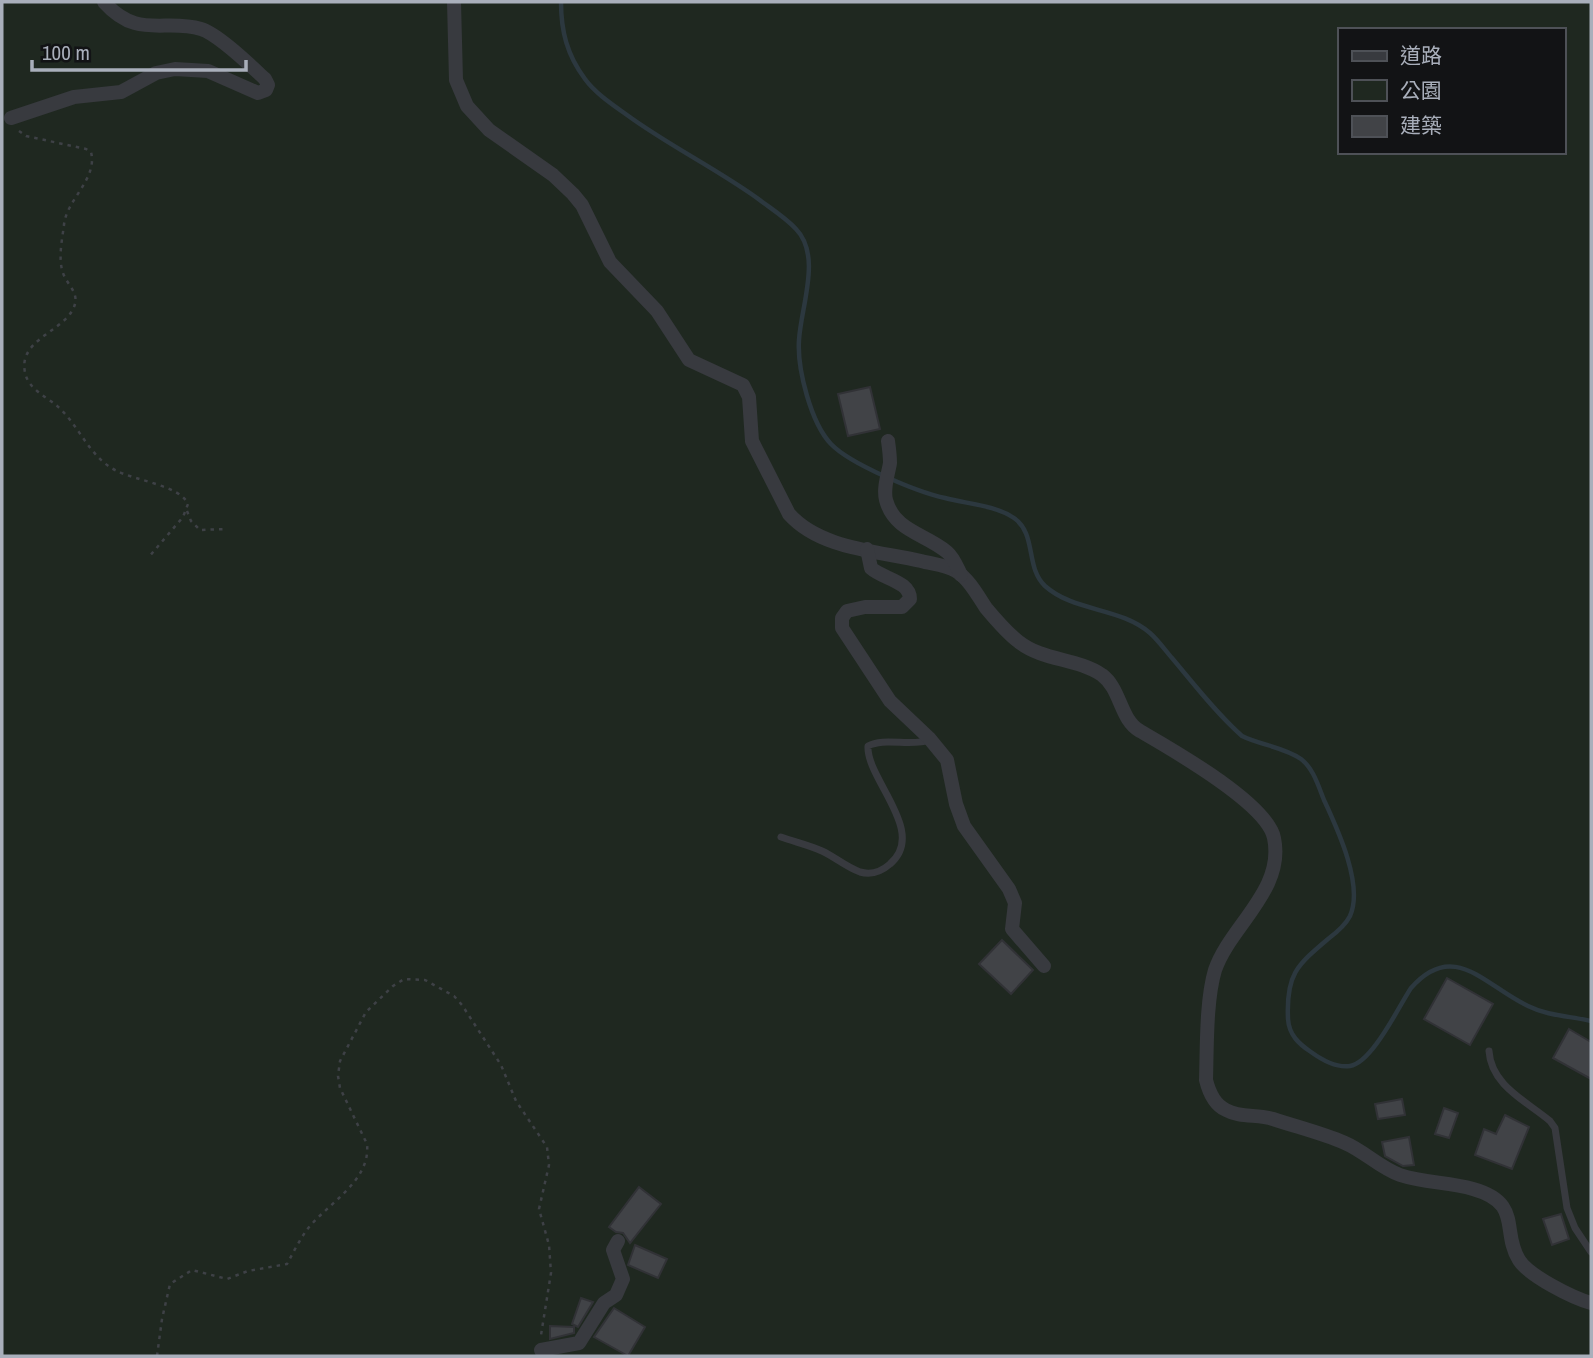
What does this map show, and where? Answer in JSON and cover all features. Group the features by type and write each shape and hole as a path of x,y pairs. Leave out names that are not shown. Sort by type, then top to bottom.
{"street":[{"path":"10,118 74,97 121,92 156,73 175,69 208,71 247,91 258,93 266,90 268,85 265,79 205,30 187,26 148,27 118,14 104,2"},
{"path":"454,2 455,72 460,94 467,106 489,130 553,175 573,194 582,205 610,262 657,311 689,360 743,385 749,397 752,441 789,514 796,522 817,536 940,565 961,575"},
{"path":"888,441 890,461 885,488 886,501 893,515 906,529 945,550 953,558 961,575 1017,641 1037,653 1102,675 1111,683 1134,727 1180,753 1262,816 1270,826 1275,844 1273,866 1259,901 1222,957 1212,984 1206,1080 1220,1106 1235,1114 1270,1118 1344,1142 1396,1174 1487,1194 1497,1200 1504,1209 1509,1219 1518,1259 1524,1266 1565,1294 1591,1303"},
{"path":"867,549 871,568 904,586 911,594 911,599 902,607 865,607 847,611 842,618 842,628 890,701 931,740 950,768 956,804 964,826 1012,896 1012,929 1044,966"},
{"path":"543,1353 579,1343 604,1303 616,1295 623,1279 613,1250 618,1241"}],"lane":[{"path":"781,837 820,850 861,872 881,870 892,862 899,852 902,837 894,807 869,756 869,746 876,742 916,744 931,740"},
{"path":"1489,1051 1490,1064 1496,1076 1555,1128 1567,1208 1575,1228 1591,1252"}],"path":[{"path":"10,118 26,136 86,149 91,152 92,158 85,183 71,202 64,220 62,272 76,297 75,304 71,313 37,340 28,353 24,363 28,380 59,407 106,464 117,471 180,494 188,504 187,511 191,521 200,530 228,528"},
{"path":"148,558 187,511"},
{"path":"157,1356 170,1284 192,1270 227,1279 247,1271 287,1264 307,1230 359,1176 368,1154 367,1144 341,1088 338,1076 340,1061 366,1012 393,986 404,979 414,978 438,985 462,1005 501,1065 516,1101 547,1147 549,1165 539,1209 549,1245 551,1273 541,1323 543,1353"}],"green space":[{"path":"2,2 1591,2 1591,1356 2,1356"}],"building":[{"path":"870,387 880,429 848,436 838,394"},
{"path":"1002,940 1033,970 1011,994 979,964"},
{"path":"1447,978 1493,1004 1470,1045 1424,1019"},
{"path":"1569,1029 1591,1042 1591,1079 1553,1058"},
{"path":"1402,1099 1405,1115 1378,1119 1375,1104"},
{"path":"1444,1108 1458,1113 1449,1138 1435,1134"},
{"path":"1505,1115 1529,1127 1512,1169 1475,1155 1484,1129 1496,1134"},
{"path":"1409,1137 1414,1165 1403,1166 1385,1156 1382,1142"},
{"path":"639,1187 661,1204 630,1243 623,1233 609,1227"},
{"path":"1561,1214 1569,1239 1552,1245 1543,1219"},
{"path":"635,1245 667,1259 658,1278 628,1265"},
{"path":"581,1298 593,1302 578,1327 572,1324"},
{"path":"614,1308 645,1327 628,1356 594,1337"},
{"path":"550,1326 574,1327 574,1333 550,1339"}],"waterway":[{"path":"561,2 562,23 569,52 594,89 643,126 757,198 792,225 804,240 809,267 799,340 800,366 817,423 831,444 853,460 902,484 933,495 990,508 1014,518 1026,533 1035,570 1045,586 1069,601 1125,618 1150,633 1214,708 1242,736 1294,755 1309,767 1336,826 1354,889 1350,916 1346,923 1308,957 1291,981 1288,1019 1290,1030 1299,1042 1334,1065 1350,1066 1358,1063 1376,1045 1411,988 1427,974 1441,967 1470,971 1536,1009 1591,1021"}]}
